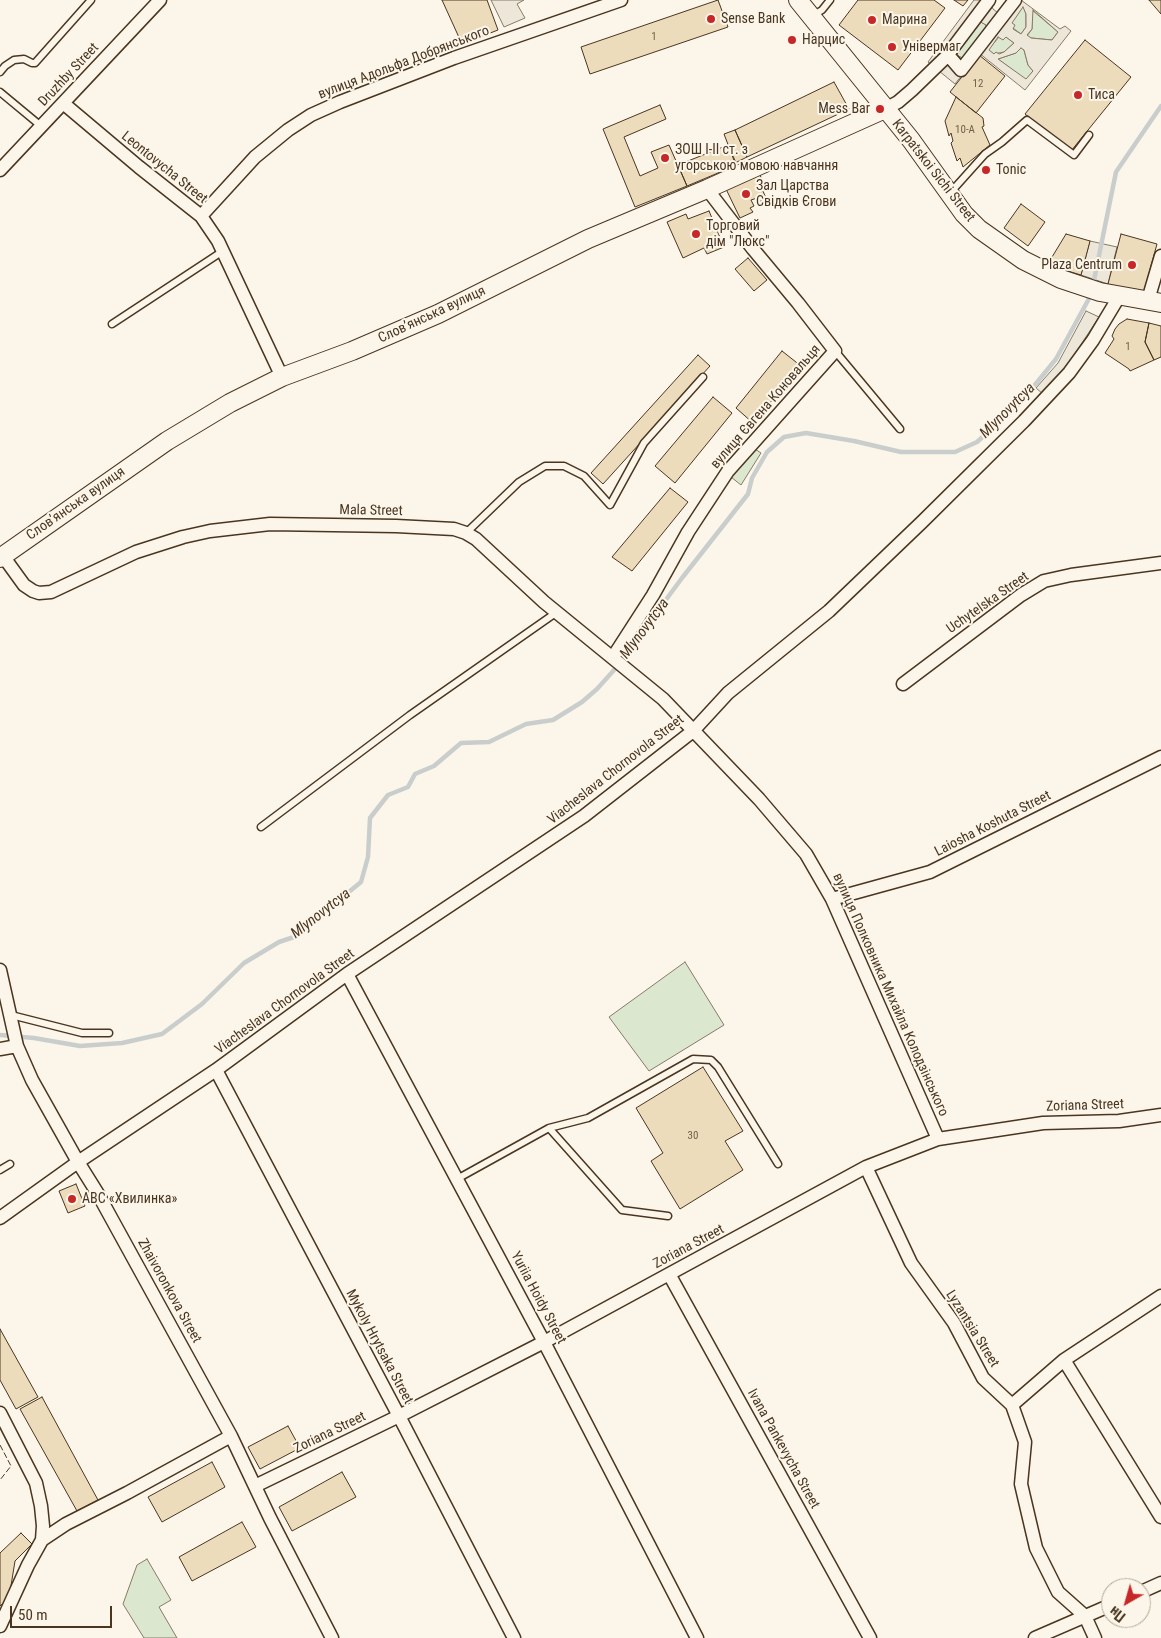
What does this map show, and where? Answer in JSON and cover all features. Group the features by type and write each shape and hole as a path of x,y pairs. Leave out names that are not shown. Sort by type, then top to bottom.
{"street":[{"name":"Druzhby Street","path":"0,170 160,0"},
{"name":"вулиця Адольфа Добрянського","path":"201,216 255,158 288,130 311,115 454,58 621,0"},
{"path":"798,0 885,109"},
{"name":"Karpatskoi Sichi Street","path":"989,0 947,56 898,102 885,109 918,149 964,214 979,229 1023,260 1048,274 1100,292 1155,302"},
{"path":"947,56 962,70 1015,0"},
{"name":"Leontovycha Street","path":"63,103 201,216 223,251 282,377"},
{"name":"Словʼянська вулиця","path":"1,557 167,440 230,402 282,377 352,351 438,314 588,239 707,189 885,109"},
{"name":"вулиця Євгена Коновальця","path":"612,657 728,470 835,351 798,303 752,249 707,189"},
{"path":"1155,302 1161,256"},
{"name":"Viacheslava Chornovola Street","path":"78,1162 216,1070 348,974 584,816 693,731 728,693 843,597 1024,421 1069,373 1093,340 1120,295"},
{"name":"Mala Street","path":"1,557 32,591 51,592 136,552 210,531 270,524 454,529 476,539 557,612 663,698 693,731"},
{"name":"Uchytelska Street","path":"903,684 1021,594 1044,581 1071,575 1161,563"},
{"name":"вулиця Полковника Михайла Колодзінського","path":"693,731 759,799 806,854 832,898 938,1139"},
{"name":"Laiosha Koshuta Street","path":"832,898 930,872 1161,757"},
{"name":"Zhaivoronkova Street","path":"0,970 17,1046 32,1080 98,1194 231,1436 332,1638"},
{"name":"Yuriia Hoidy Street","path":"348,974 544,1342 697,1638"},
{"path":"0,1049 17,1046"},
{"name":"Mykoly Hrytsaka Street","path":"216,1070 514,1638"},
{"name":"Zoriana Street","path":"255,1486 399,1416 544,1342 866,1167 938,1139 1043,1123 1119,1121 1161,1115"},
{"path":"0,1218 78,1162"},
{"name":"Lyzantsia Street","path":"866,1167 911,1263 954,1323 983,1378 1012,1405 1025,1442 1021,1484 1036,1548 1058,1592 1086,1616 1095,1638"},
{"name":"Ivana Pankevycha Street","path":"669,1274 870,1638"},
{"path":"1012,1405 1064,1360 1161,1296"},
{"path":"1064,1360 1161,1517"},
{"path":"0,1413 36,1483 43,1526 42,1540 1,1622"},
{"path":"42,1540 66,1524 231,1436"},
{"path":"1035,1638 1101,1609"}],"lane":[{"path":"0,72 14,60 35,63 91,0"},
{"path":"811,17 822,10 830,0"},
{"path":"0,92 41,126"},
{"path":"949,194 985,154 1027,120 1074,155 1089,136"},
{"path":"112,324 223,251"},
{"path":"835,351 900,430"},
{"path":"466,533 519,482 545,466 564,466 584,476 610,505 644,443 703,377"},
{"path":"261,827 410,715 557,612"},
{"path":"12,1018 82,1033 109,1034"},
{"path":"457,1179 550,1128 588,1118 694,1059 710,1060 718,1067 778,1164"},
{"path":"550,1128 622,1210 668,1216"},
{"path":"0,1170 10,1164"}],"green space":[{"path":"1023,6 1026,14 1026,27 1021,34 1013,28 1011,23"},
{"path":"1032,10 1058,32 1052,40 1027,36 1032,29"},
{"path":"979,21 986,25 987,30 966,57 962,58 957,55 956,51"},
{"path":"999,37 1006,37 1014,43 1004,52 994,54 988,50"},
{"path":"1021,47 1024,50 1028,65 1033,71 1026,80 998,59 1016,53"},
{"path":"755,449 761,453 741,485 731,477"},
{"path":"685,962 724,1025 649,1071 609,1017"},
{"path":"147,1559 171,1600 159,1607 177,1638 144,1638 123,1604 137,1565"}],"shaded area":[{"path":"491,0 524,0 517,4 525,18 504,27"},
{"path":"974,0 995,0 991,5 997,12 1001,11 1009,0 1021,0 1060,29 1065,26 1071,31 1025,90 979,53 955,84 928,62","holes":["1023,7 1026,14 1026,27 1021,34 1013,29 1015,25 1012,23","1033,10 1058,32 1052,40 1031,38 1027,35 1032,29","979,21 986,25 987,30 966,57 962,58 957,55 956,51","998,37 1003,40 1006,37 1014,43 1004,52 999,54 996,52 994,54 989,50","1021,48 1024,50 1028,65 1033,71 1026,79 998,59 1016,53"]},
{"path":"1090,241 1117,247 1108,284 1081,275"},
{"path":"1086,311 1099,317 1065,369 1043,394 1036,388 1058,363"}],"building":[{"path":"442,0 487,0 498,30 462,44"},
{"path":"718,0 728,27 590,74 581,47"},
{"name":"Універмаг","path":"858,0 934,0 945,8 898,70 839,25"},
{"path":"954,0 968,0 963,6"},
{"path":"1149,0 1161,0 1161,14"},
{"name":"Тиса","path":"1085,40 1131,77 1071,151 1025,114"},
{"path":"979,55 1005,76 976,113 950,92"},
{"path":"834,82 849,109 747,157 735,130"},
{"path":"956,97 983,118 984,126 982,127 990,145 963,167 960,158 957,161 951,143 953,141 951,133 949,136 945,121"},
{"name":"ЗОШ І-ІІ ст. з угорською мовою навчання","path":"660,105 666,119 624,137 640,176 658,168 651,152 669,145 687,186 635,207 603,129"},
{"path":"735,130 747,157 735,163 724,134"},
{"path":"728,145 737,165 687,186 678,165"},
{"name":"Зал Царства Свідків Єгови","path":"759,173 766,188 762,189 766,198 759,202 757,198 751,200 754,206 750,208 753,212 740,218 726,189"},
{"path":"1021,204 1045,222 1028,246 1004,228"},
{"name":"Торговий дім \"Люкс\"","path":"709,211 724,247 707,254 704,248 683,258 667,222 686,214 688,219"},
{"path":"1066,234 1090,241 1081,275 1061,269 1049,262"},
{"name":"Plaza Centrum","path":"1121,234 1157,244 1143,295 1108,284"},
{"path":"748,258 767,280 754,291 735,269"},
{"path":"1127,319 1149,323 1145,342 1154,360 1130,371 1105,353 1114,339 1112,336 1115,329"},
{"path":"1149,323 1161,326 1161,357 1154,360 1145,342"},
{"path":"782,351 801,366 753,423 736,408"},
{"path":"698,355 710,366 603,484 591,473"},
{"path":"713,397 732,413 675,483 655,466"},
{"path":"670,488 688,502 632,571 612,557"},
{"path":"703,1067 743,1131 725,1141 743,1170 680,1209 651,1161 663,1153 636,1108"},
{"name":"АВС «Хвилинка»","path":"76,1184 85,1206 68,1213 59,1191"},
{"path":"0,1329 38,1397 16,1409 0,1380"},
{"path":"42,1397 98,1500 77,1511 20,1409"},
{"path":"288,1426 300,1448 260,1469 248,1447"},
{"path":"212,1462 225,1487 162,1522 148,1497"},
{"path":"342,1472 356,1497 292,1531 279,1507"},
{"path":"242,1522 256,1547 192,1581 179,1557"},
{"path":"21,1533 32,1544 15,1561 9,1598 0,1606 0,1553"}],"waterway":[{"name":"Mlynovytcya","path":"1093,285 1116,172 1161,106"},
{"name":"Mlynovytcya","path":"0,1035 34,1038 80,1046 122,1043 162,1034 202,1004 244,963 279,942 294,937 361,882 368,857 370,818 388,795 408,787 415,774 434,766 461,743 489,742 526,724 553,720 582,702 597,689 632,650 651,620 682,578 748,494 752,478 767,452 784,437 806,433 854,441 901,452 955,452 977,442 1021,402 1056,359 1092,293"}],"fence":[{"path":"0,1445 11,1466 0,1480"}],"place":[{"name":"Sense Bank","path":"711,19"},
{"name":"Марина","path":"872,20"},
{"name":"Нарцис","path":"792,40"},
{"name":"Універмаг","path":"892,47"},
{"name":"Тиса","path":"1078,95"},
{"name":"Mess Bar","path":"880,109"},
{"name":"ЗОШ І-ІІ ст. з угорською мовою навчання","path":"665,158"},
{"name":"Tonic","path":"986,170"},
{"name":"Зал Царства Свідків Єгови","path":"746,194"},
{"name":"Торговий дім \"Люкс\"","path":"696,234"},
{"name":"Plaza Centrum","path":"1132,265"},
{"name":"АВС «Хвилинка»","path":"72,1199"}]}
